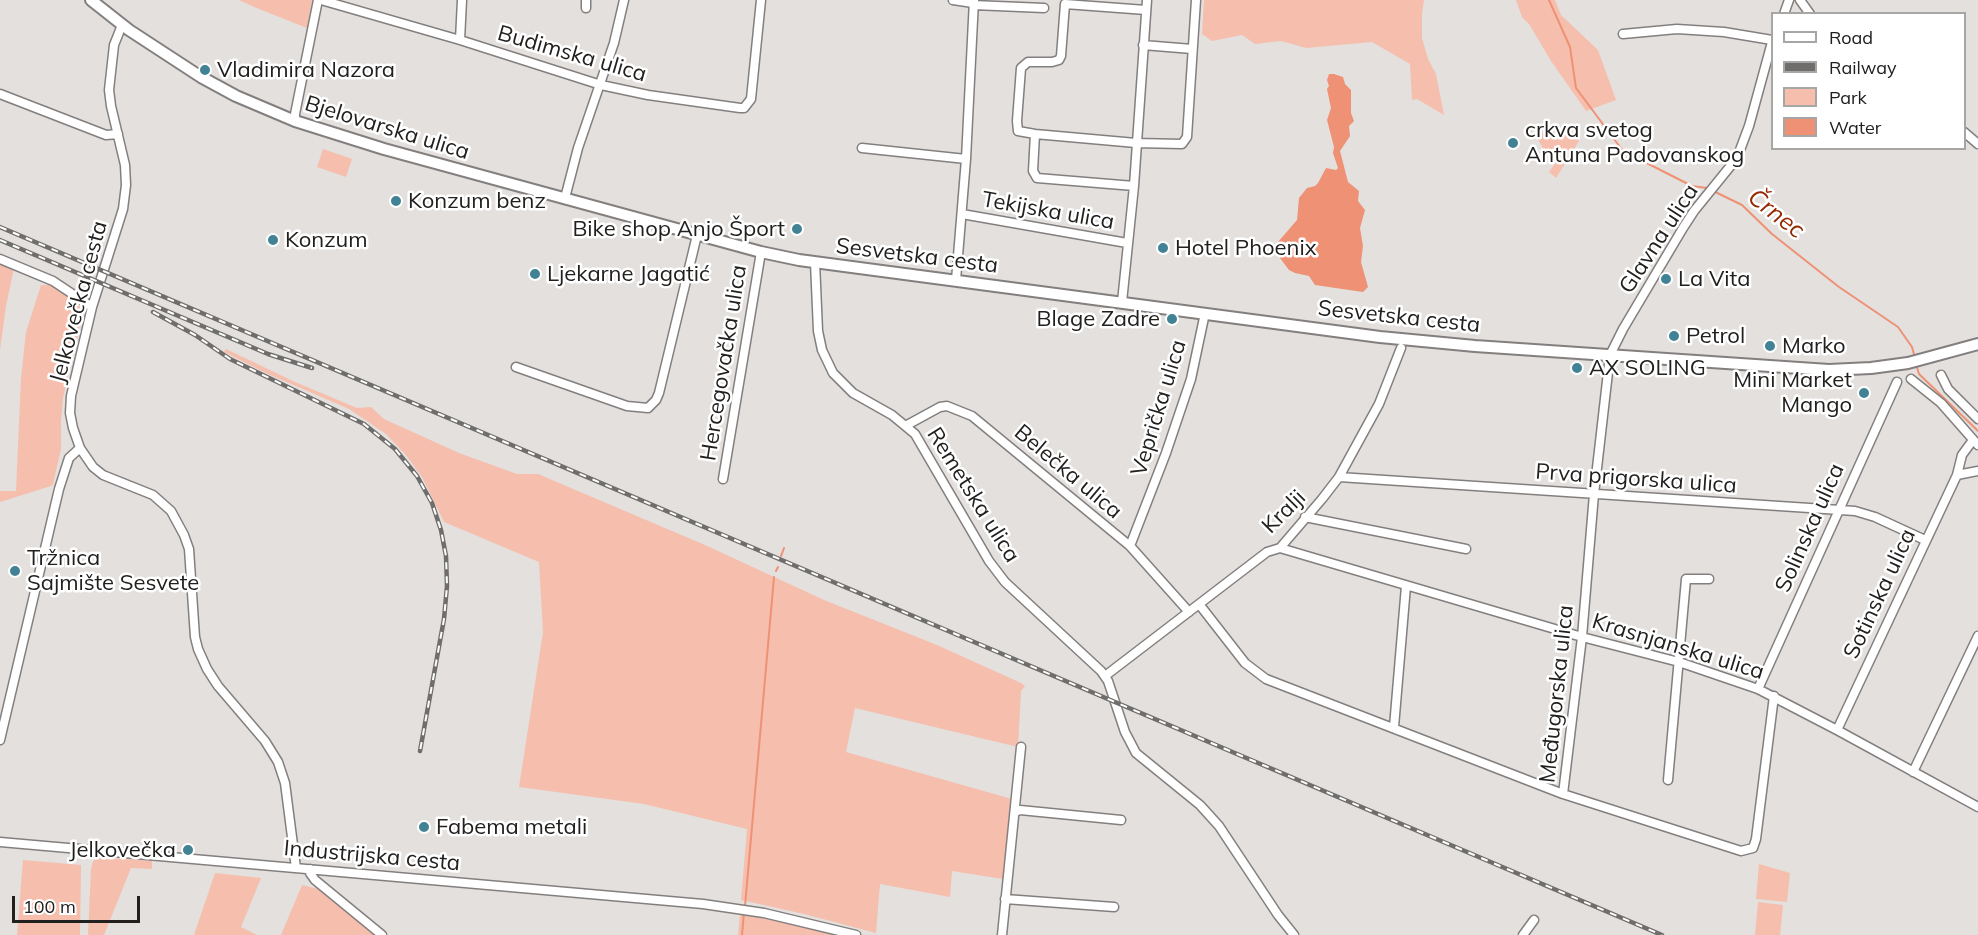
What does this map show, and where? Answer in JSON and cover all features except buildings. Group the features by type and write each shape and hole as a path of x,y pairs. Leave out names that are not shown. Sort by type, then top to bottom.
{"main road":[{"name":"Bjelovarska ulica","path":"91,0 122,25 210,83 296,121 384,149 566,193 697,235 761,252 815,262"},
{"name":"Sesvetska cesta","path":"815,262 1431,342 1610,355 1829,370 1880,367 1921,361 1978,344"}],"street":[{"name":"Budimska ulica","path":"319,0 460,40 601,85 648,95 744,108 751,99 761,0"},
{"path":"296,121 296,110 319,0"},
{"path":"460,40 462,0"},
{"path":"566,193 578,148 601,85 624,0"},
{"path":"953,0 1044,8"},
{"path":"1122,302 1134,186 1136,143 1146,5 1065,2 1059,60 1028,62 1021,68 1017,128 1022,133 1136,143 1177,145 1185,141 1196,0"},
{"name":"Tekijska ulica","path":"956,280 966,159 974,2"},
{"name":"Jelkovečka cesta","path":"122,25 114,45 109,76 111,106 125,165 126,185 123,209 92,307 71,396 71,420 80,448 87,459 103,475 153,495 171,511 184,534 189,549 195,637 198,649 218,686 265,741 278,762 287,800 296,868"},
{"name":"Glavna ulica","path":"1623,34 1701,30 1751,34 1771,40"},
{"path":"1143,45 1192,49"},
{"name":"Glavna ulica","path":"1610,355 1683,228 1741,150 1771,48"},
{"path":"0,94 106,135 118,134"},
{"path":"1966,133 1978,144"},
{"path":"1035,134 1033,171 1037,178 1134,186"},
{"name":"Tekijska ulica","path":"862,148 966,159"},
{"name":"Tekijska ulica","path":"962,214 1127,243"},
{"path":"516,367 627,406 648,408 659,393 697,235"},
{"name":"Hercegovačka ulica","path":"723,479 761,252"},
{"path":"0,259 53,281 92,307"},
{"name":"Remetska ulica","path":"815,262 818,331 826,363 840,381 854,393 907,425 915,434 989,561 1005,582 1105,676"},
{"name":"Veprička ulica","path":"1130,546 1191,380 1205,314"},
{"name":"Kralji","path":"1105,676 1267,552 1280,548 1339,477 1379,404 1401,348"},
{"name":"Međugorska ulica","path":"1610,355 1594,494 1582,637 1563,794 1736,850 1750,850 1756,839 1774,696"},
{"path":"1941,375 1948,389 1978,419"},
{"path":"1911,379 1941,403 1976,443"},
{"name":"Solinska ulica","path":"1758,689 1896,382"},
{"name":"Belečka ulica","path":"907,425 939,407 947,406 972,416 1130,546 1189,612"},
{"name":"Sotinska ulica","path":"1838,730 1957,475 1962,454 1976,443"},
{"path":"0,740 59,489 69,458 80,448"},
{"path":"1957,475 1978,471"},
{"name":"Prva prigorska ulica","path":"1339,477 1855,512 1875,517 1925,540"},
{"path":"1305,517 1466,549"},
{"name":"Krasnjanska ulica","path":"1280,548 1582,637 1679,662 1758,689 1978,807"},
{"path":"1668,780 1686,579 1709,579"},
{"path":"1394,727 1406,586"},
{"path":"1199,604 1254,672 1266,679 1563,794"},
{"path":"1913,772 1978,636"},
{"path":"1105,676 1111,687 1125,732 1136,753 1209,814 1227,836 1278,915 1294,935"},
{"path":"1002,935 1021,747"},
{"path":"1015,812 1020,810 1122,820"},
{"name":"Industrijska cesta","path":"0,842 549,889 745,909 856,935"},
{"path":"310,869 315,880 382,935"},
{"path":"1005,899 1114,907"},
{"path":"1523,935 1534,920"}],"green space":[{"path":"239,0 312,0 307,28 254,7"},
{"path":"1204,0 1424,0 1422,38 1428,59 1436,74 1444,115 1417,99 1412,100 1410,64 1372,42 1306,48 1281,41 1255,44 1242,35 1212,41 1202,34"},
{"path":"1516,0 1555,0 1561,15 1598,50 1616,100 1586,111 1551,61 1529,24 1522,17"},
{"path":"1557,130 1575,136 1579,141 1556,178 1549,172 1554,165 1554,159 1550,153 1545,152 1535,134"},
{"path":"323,149 352,159 346,177 317,167"},
{"path":"0,264 14,268 0,350"},
{"path":"41,285 50,285 64,293 78,303 83,312 63,398 61,449 51,486 0,502 0,491 16,491 21,378 26,332"},
{"path":"226,349 357,408 371,407 384,419 459,453 517,474 538,474 705,545 824,600 937,645 1021,683 1025,686 1021,691 1018,747 855,708 846,752 1012,799 1003,879 952,871 950,897 880,884 876,933 741,900 747,829 644,804 519,787 543,632 539,562 444,522 422,477 386,434 349,409 268,374 224,352"},
{"path":"99,857 152,861 152,869 131,868 104,935 88,935 91,869 93,861"},
{"path":"23,860 81,865 80,935 17,935"},
{"path":"1759,864 1790,873 1787,902 1756,899"},
{"path":"215,873 261,878 241,927 257,935 194,935"},
{"path":"302,885 318,889 375,935 281,935"},
{"path":"1758,902 1783,905 1780,935 1755,935"},
{"path":"740,913 778,920 835,935 738,935"}],"water":[{"path":"1329,74 1343,77 1345,84 1351,90 1351,113 1354,121 1349,126 1350,136 1340,151 1348,182 1359,191 1358,201 1365,210 1360,228 1363,246 1361,262 1368,287 1363,292 1315,285 1309,276 1289,270 1280,258 1278,242 1297,220 1299,198 1307,188 1318,183 1326,168 1336,170 1338,168 1327,120 1331,108 1327,89"}],"waterway":[{"name":"Črnec","path":"1549,0 1570,47 1576,88 1623,151 1692,186 1707,188 1742,205 1772,234 1839,287 1898,327 1912,347 1915,358"},
{"name":"Črnec","path":"1916,364 1919,374 1978,431"},
{"path":"781,556 784,548"},
{"path":"776,571 778,567"},
{"path":"745,906 774,577"},
{"path":"742,935 744,912"}],"railway":[{"path":"0,227 1662,935"},
{"path":"0,240 268,354 312,368"},
{"path":"153,312 195,335 230,359 364,424 395,449 417,476 432,503 441,530 446,556 447,586 444,619 420,751"}],"place":[{"name":"Vladimira Nazora","path":"205,70"},
{"name":"crkva svetog Antuna Padovanskog","path":"1513,143"},
{"name":"Konzum benz","path":"396,201"},
{"name":"Bike shop Anjo Šport","path":"797,229"},
{"name":"Konzum","path":"273,240"},
{"name":"Hotel Phoenix","path":"1163,248"},
{"name":"Ljekarne Jagatić","path":"535,274"},
{"name":"La Vita","path":"1666,279"},
{"name":"Blage Zadre","path":"1172,319"},
{"name":"Petrol","path":"1674,336"},
{"name":"Marko","path":"1770,346"},
{"name":"AX SOLING","path":"1577,368"},
{"name":"Mini Market Mango","path":"1864,393"},
{"name":"Tržnica Sajmište Sesvete","path":"15,571"},
{"name":"Fabema metali","path":"424,827"},
{"name":"Jelkovečka","path":"188,850"}]}
